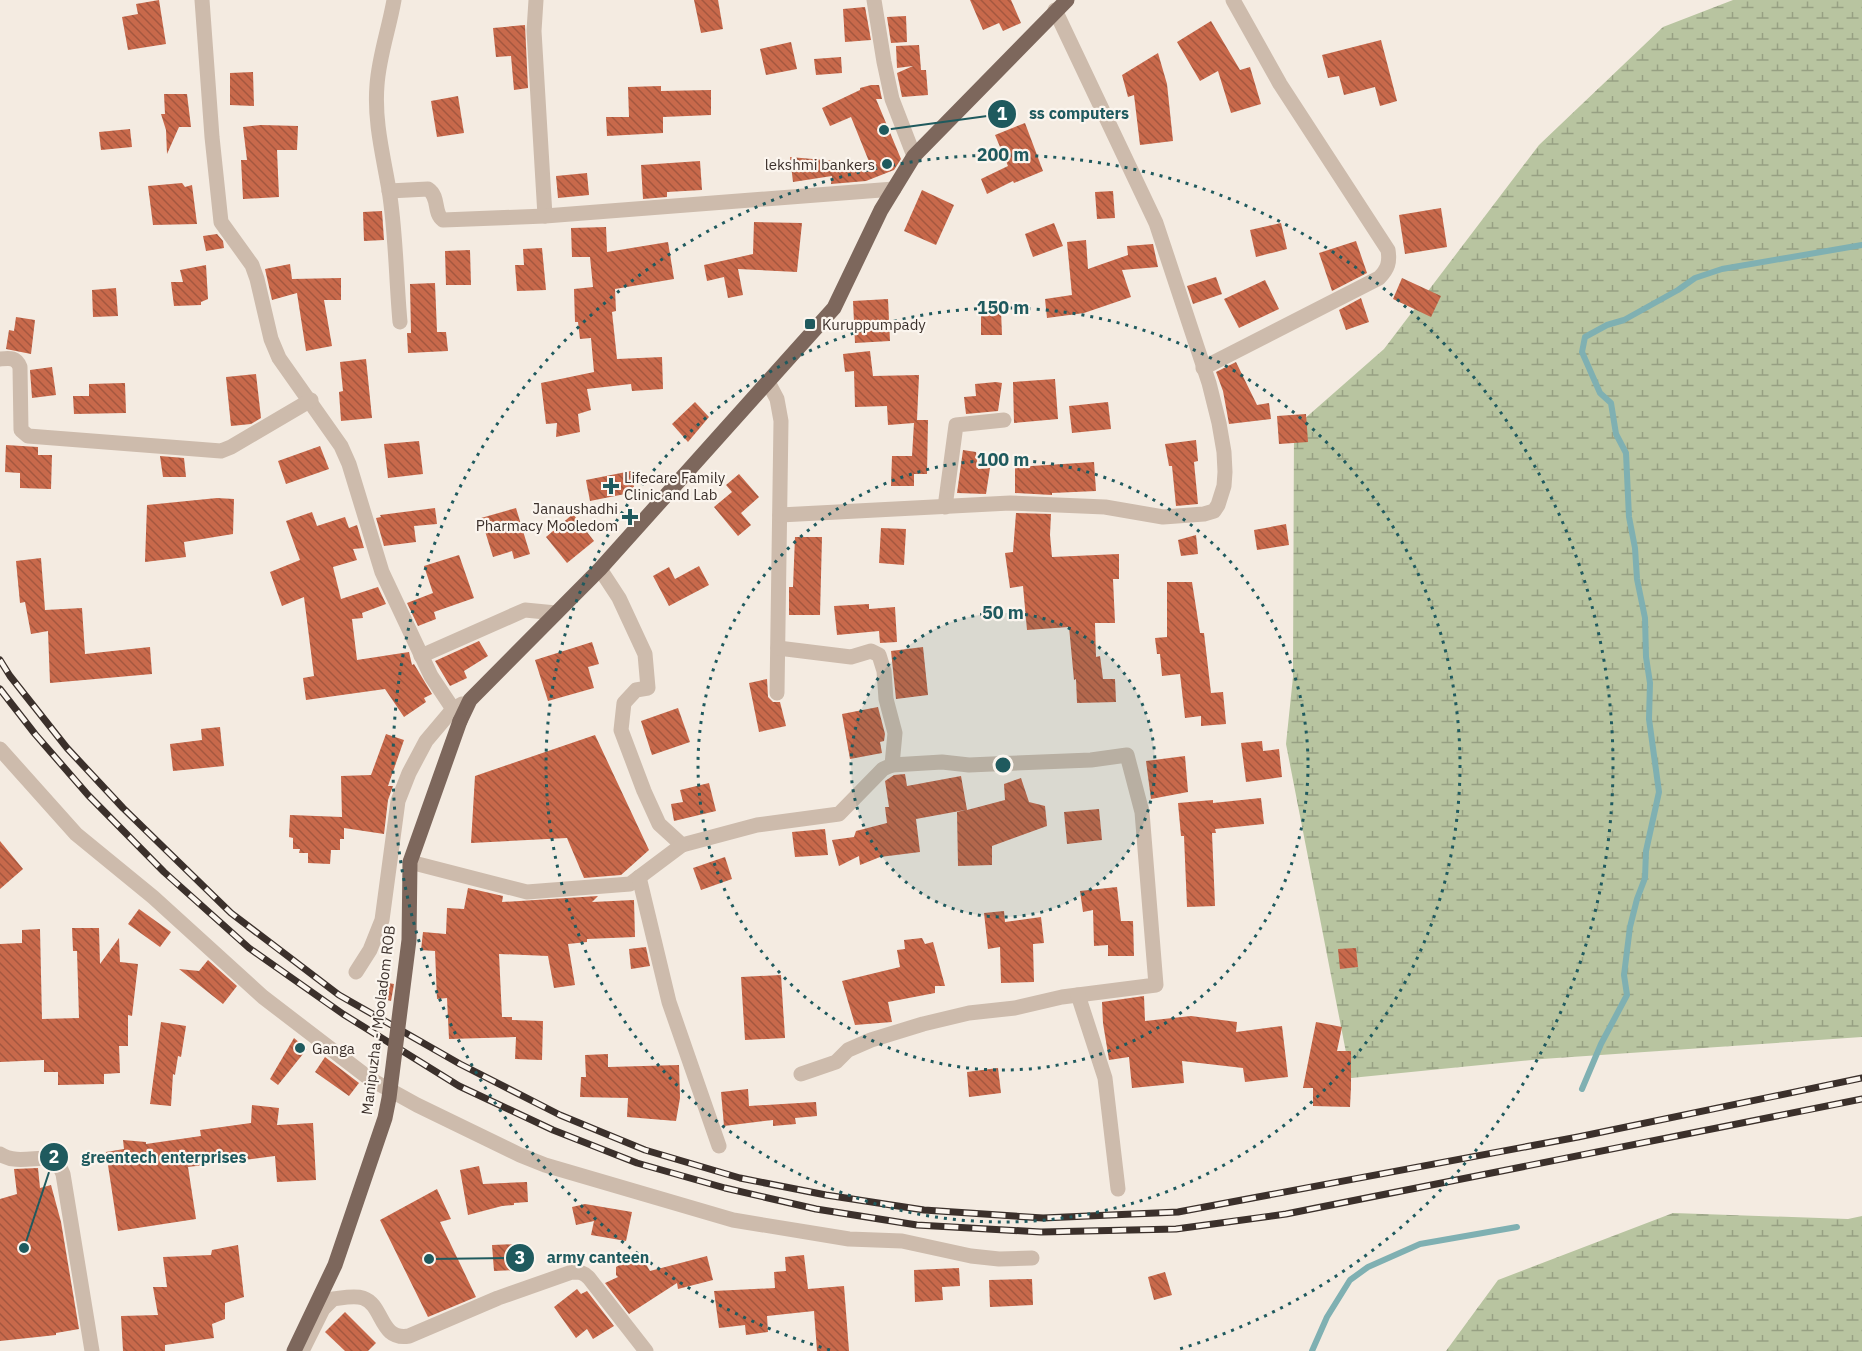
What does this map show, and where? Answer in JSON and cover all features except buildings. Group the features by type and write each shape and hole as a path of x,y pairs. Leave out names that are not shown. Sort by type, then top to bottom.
{"main road":[{"name":"Manipuzha - Mooladom ROB","path":"294,1351 334,1265 385,1118 409,940 410,862 457,715 600,569 834,308 881,210 914,156 1061,5"}],"street":[{"path":"202,0 221,222 252,266 279,358 311,400 341,446 349,464 382,572 431,676 457,715 426,741 409,773 398,801 382,920 370,950 356,972"},
{"path":"394,0 381,56 377,87 378,132 389,191 400,322"},
{"path":"536,0 534,31 545,216"},
{"path":"874,0 892,99 914,156"},
{"path":"1203,368 1379,278 1388,266 1389,258 1388,250 1274,75 1233,0"},
{"path":"780,515 1010,503 1105,507 1163,517 1204,514 1214,511 1218,505 1224,486 1224,452 1220,423 1203,368 1156,223 1061,5"},
{"path":"389,191 428,189 435,196 438,214 443,220 545,216 894,189"},
{"path":"0,359 12,358 20,367 21,430 28,435 221,451 311,400"},
{"path":"768,382 777,399 781,421 777,693"},
{"path":"945,507 956,425 1004,420"},
{"path":"600,569 619,598 645,654 648,688 636,690 624,703 621,730 659,824 682,844"},
{"path":"422,656 525,610 556,613"},
{"path":"778,648 851,657 871,651 879,655 884,671 886,699 895,733 892,765"},
{"path":"0,748 76,834 153,897 263,997 370,1078 417,1105 545,1165 724,1219 849,1239 902,1241 971,1256 999,1259 1032,1258"},
{"path":"410,862 526,892 630,885 682,844 757,825 839,814 883,769 892,765 942,762 969,765 1091,760 1127,755 1142,812 1156,985 1078,995 1015,1008 969,1013 923,1024 871,1040 848,1050 836,1062 801,1074"},
{"path":"639,878 669,1002 719,1146"},
{"path":"1078,995 1105,1078 1119,1189"},
{"path":"0,1154 16,1160 51,1158 58,1163 63,1174 92,1351"},
{"path":"302,1351 323,1309 333,1299 362,1298 369,1301 389,1331 402,1337 410,1336 498,1298 572,1272 583,1272 646,1351"}],"green space":[{"path":"1733,0 1862,0 1862,1037 1542,1059 1351,1078 1286,744 1293,677 1294,428 1384,349 1539,145 1663,27"},
{"path":"1673,1213 1848,1219 1862,1216 1862,1351 1446,1351 1498,1280"}],"waterway":[{"path":"1582,1089 1601,1044 1627,995 1624,975 1630,927 1645,878 1646,851 1659,792 1649,719 1650,683 1646,657 1645,618 1629,517 1626,453 1616,434 1611,403 1600,393 1582,352 1585,337 1607,325 1624,320 1695,278 1722,269 1862,245"},
{"path":"1312,1351 1327,1317 1350,1280 1368,1267 1420,1244 1517,1227"}],"railway":[{"path":"0,660 67,748 123,808 231,913 339,995 460,1064 560,1115 645,1150 740,1178 826,1195 924,1210 1043,1218 1178,1212 1578,1137 1862,1078"},
{"path":"0,689 35,734 88,795 164,872 249,948 343,1014 459,1086 553,1130 637,1163 725,1188 816,1209 917,1225 1041,1232 1176,1229 1286,1214 1862,1099"}],"place":[{"name":"ss computers","path":"884,130"},
{"name":"lekshmi bankers","path":"887,164"},
{"name":"Kuruppumpady","path":"810,324"},
{"name":"Lifecare Family Clinic and Lab","path":"611,486"},
{"name":"Janaushadhi Pharmacy Mooledom","path":"630,517"},
{"name":"Ganga","path":"300,1048"},
{"name":"greentech enterprises","path":"24,1248"},
{"name":"army canteen","path":"429,1259"}]}
